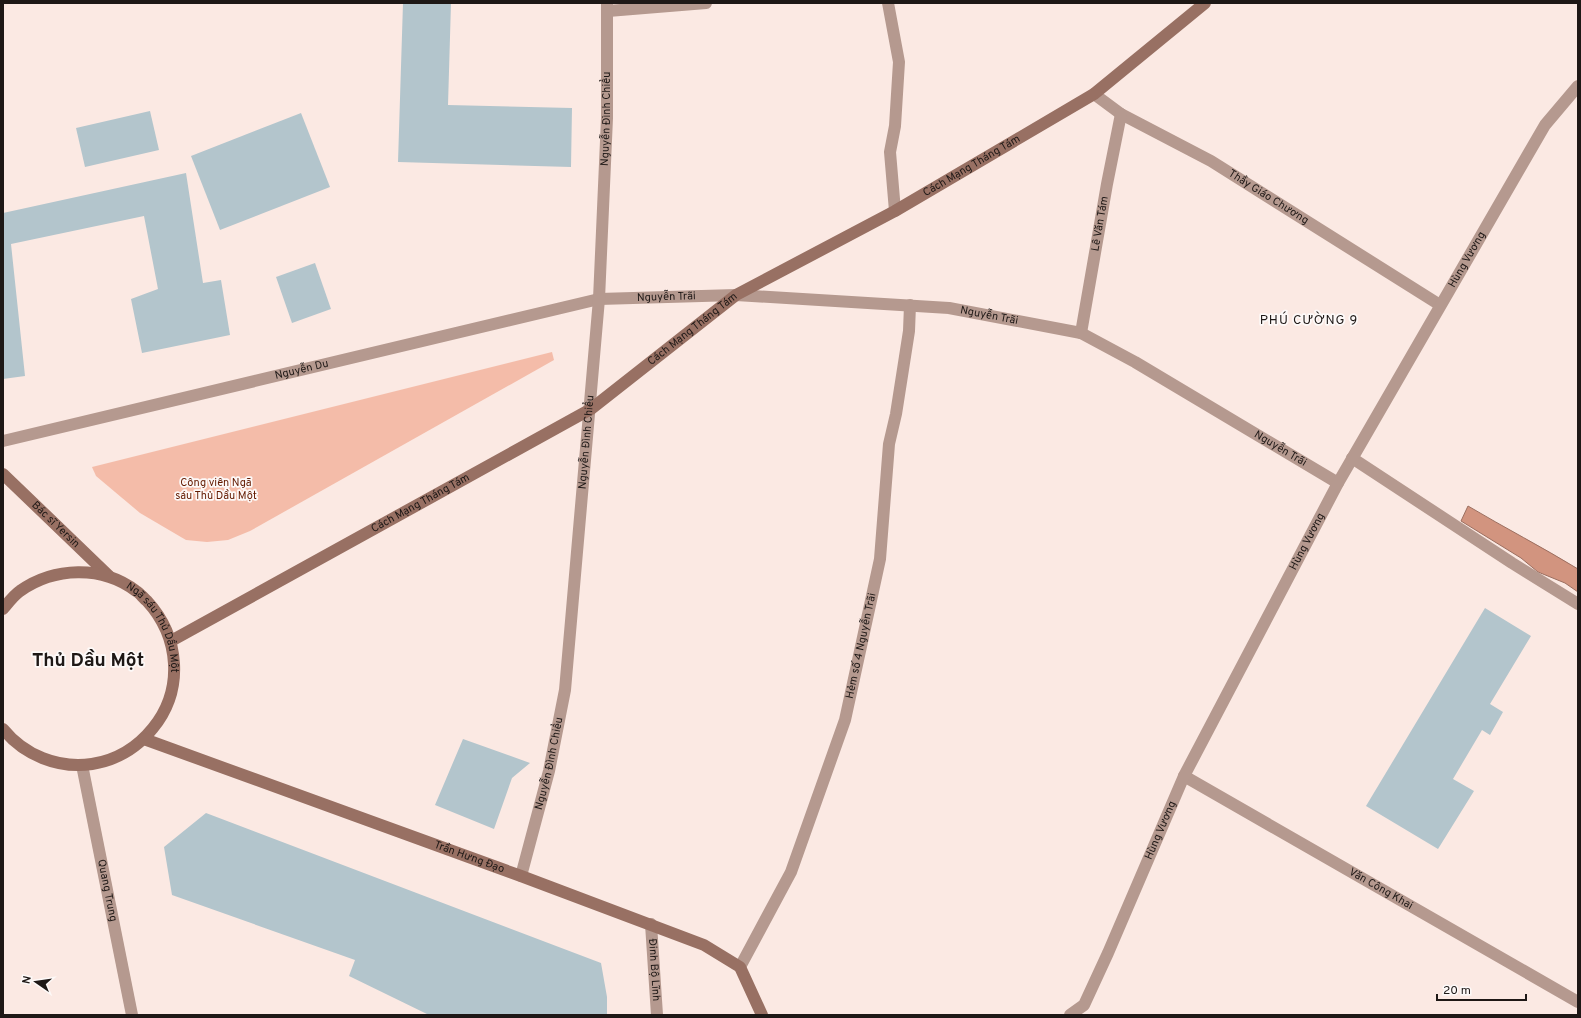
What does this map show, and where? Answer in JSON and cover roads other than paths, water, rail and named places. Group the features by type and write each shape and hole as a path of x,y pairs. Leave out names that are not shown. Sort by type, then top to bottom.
{"main road":[{"name":"Cách Mạng Tháng Tám","path":"171,641 591,409 736,295 895,212 1094,94 1206,3"},
{"name":"Bác sĩ Yersin","path":"3,474 109,576"},
{"name":"Ngã sáu Thủ Dầu Một","path":"3,609 19,592 47,576 77,571 109,576 136,590 158,613 171,641 175,668 171,694 161,719 144,739 125,753 105,762 82,766 57,763 32,754 12,739 3,729"},
{"name":"Trần Hưng Đạo","path":"144,739 651,924 704,945 740,967"},
{"path":"740,967 762,1015"}],"street":[{"path":"607,7 706,3"},
{"path":"888,3 899,62 895,126 890,152 895,212"},
{"name":"Nguyễn Đình Chiểu","path":"521,876 550,771 565,690 591,409 599,299 607,118 607,7"},
{"name":"Hùng Vương","path":"1070,1015 1087,1010 1111,946 1184,776 1338,483 1545,125 1578,86"},
{"name":"Thầy Giáo Chương","path":"1094,94 1121,114 1211,161 1440,305"},
{"name":"Lê Văn Tám","path":"1080,333 1121,114"},
{"name":"Nguyễn Trãi","path":"599,299 736,295 910,305 949,308 1080,333 1135,362 1338,483"},
{"name":"Nguyễn Du","path":"3,441 599,299"},
{"name":"Hẻm số 4 Nguyễn Trãi","path":"740,967 791,872 845,720 880,559 889,444 896,414 909,331 910,305"},
{"path":"1352,458 1512,563 1578,604"},
{"name":"Quang Trung","path":"82,766 132,1015"},
{"name":"Văn Công Khai","path":"1184,776 1578,1002"},
{"name":"Đinh Bộ Lĩnh","path":"651,924 657,1015"}],"district":[{"name":"PHÚ CƯỜNG 9","path":"1309,321"},
{"name":"Thủ Dầu Một","path":"88,661"}],"park label":[{"name":"Công viên Ngã sáu Thủ Dầu Một","path":"216,489"}]}
